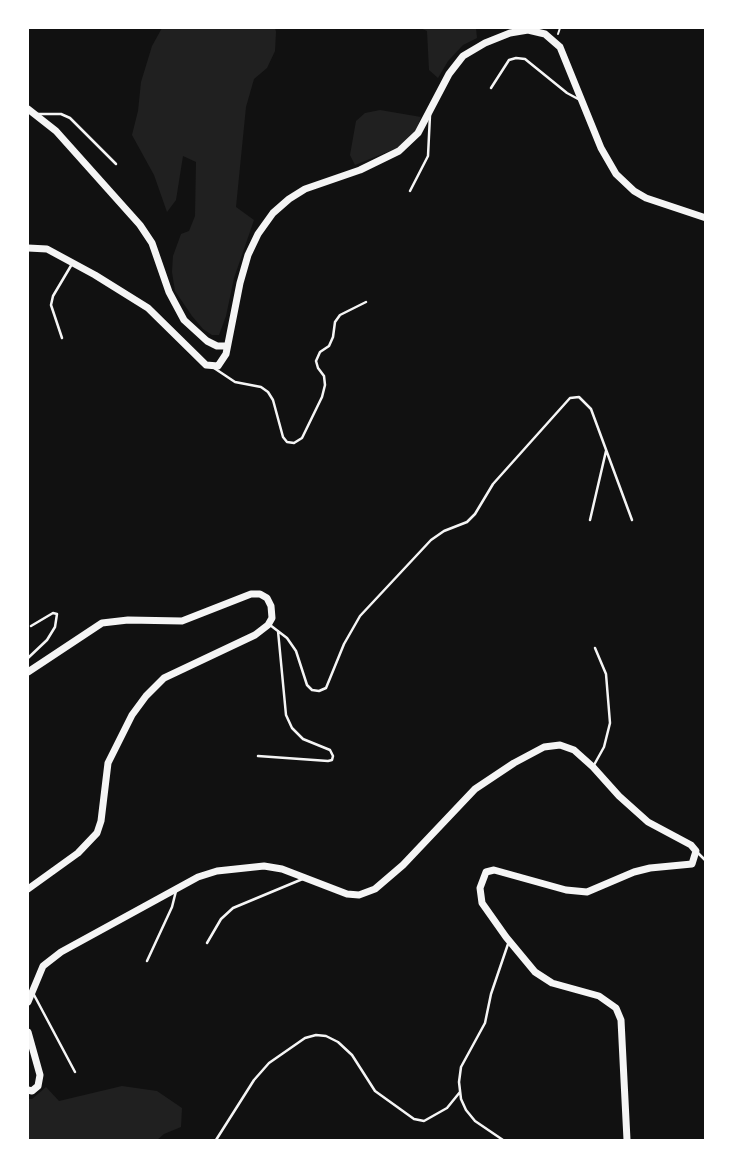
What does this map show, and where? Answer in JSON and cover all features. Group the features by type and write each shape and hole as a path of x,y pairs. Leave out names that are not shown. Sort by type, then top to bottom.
{"main road":[{"path":"28,248 47,249 73,262 148,308 203,362 214,367 224,359 228,346 240,283 248,254 258,234 273,213 289,199 306,189 360,170 394,155 414,138 449,74 464,56 485,43 510,33 528,30 545,34 560,47 601,148 611,167 622,181 640,195 655,202 706,218"},
{"path":"28,109 56,131 140,225 152,243 166,286 184,320 206,341 217,346 228,346"},
{"path":"28,672 87,631 102,623 116,620 182,621 251,594 260,594 267,598 271,606 272,618 268,625 255,635 164,678 146,696 132,715 110,758 105,775 101,821 93,840 28,889"},
{"path":"28,1002 31,990 43,966 61,952 198,877 217,872 264,866 282,868 336,892 358,895 374,889 403,865 475,789 514,763 544,747 560,745 574,750 593,767 619,796 648,822 691,845 696,851 692,864 634,872 586,892 566,890 494,870 486,872 480,888 482,903 509,941 535,972 552,983 599,996 616,1008 621,1020 627,1140"},
{"path":"28,1032 40,1075 38,1086 32,1091 28,1090"}],"lane":[{"path":"491,88 509,60 516,58 525,59 567,93 584,103"},
{"path":"410,191 428,156 430,110"},
{"path":"34,114 61,114 70,118 116,164"},
{"path":"62,338 51,305 53,296 73,262"},
{"path":"214,367 235,382 261,387 268,392 275,406 283,437 287,442 294,443 302,438 322,397 325,386 324,376 318,368 316,361 320,352 329,346 333,337 335,322 340,315 366,302"},
{"path":"268,625 278,629 296,650 307,685 312,690 319,691 326,688 344,644 360,616 430,540 444,531 467,522 493,484 570,398 579,397 591,410 632,520"},
{"path":"590,520 606,450"},
{"path":"28,658 47,640 55,627 57,614 53,612 31,626"},
{"path":"258,756 328,761 332,760 333,756 330,750 303,739 292,728 286,715 278,629"},
{"path":"593,767 604,747 610,723 606,674 595,648"},
{"path":"696,851 706,861"},
{"path":"207,943 221,919 233,908 306,878"},
{"path":"147,960 172,906 176,888"},
{"path":"503,1140 475,1121 466,1110 460,1092 461,1067 485,1023 491,994 509,941"},
{"path":"31,990 75,1072"},
{"path":"216,1140 254,1080 269,1063 305,1038 316,1035 326,1036 338,1042 352,1055 375,1091 414,1120 424,1121 447,1108 460,1092"}],"shaded area":[{"path":"162,28 275,28 276,32 275,51 267,68 254,79 246,107 236,207 254,220 234,278 226,316 219,335 212,335 203,329 192,316 175,291 172,272 173,256 181,234 189,231 195,216 196,162 183,156 176,200 167,212 154,175 132,135 138,111 141,82 152,46"},
{"path":"420,28 476,28 477,38 463,45 448,61 438,78 429,70 427,31"},
{"path":"380,110 421,117 417,128 408,140 397,148 355,165 350,155 356,121 365,113"},
{"path":"122,1086 157,1091 182,1108 181,1127 164,1134 157,1140 28,1140 28,1099 32,1099 46,1087 59,1101"}]}
